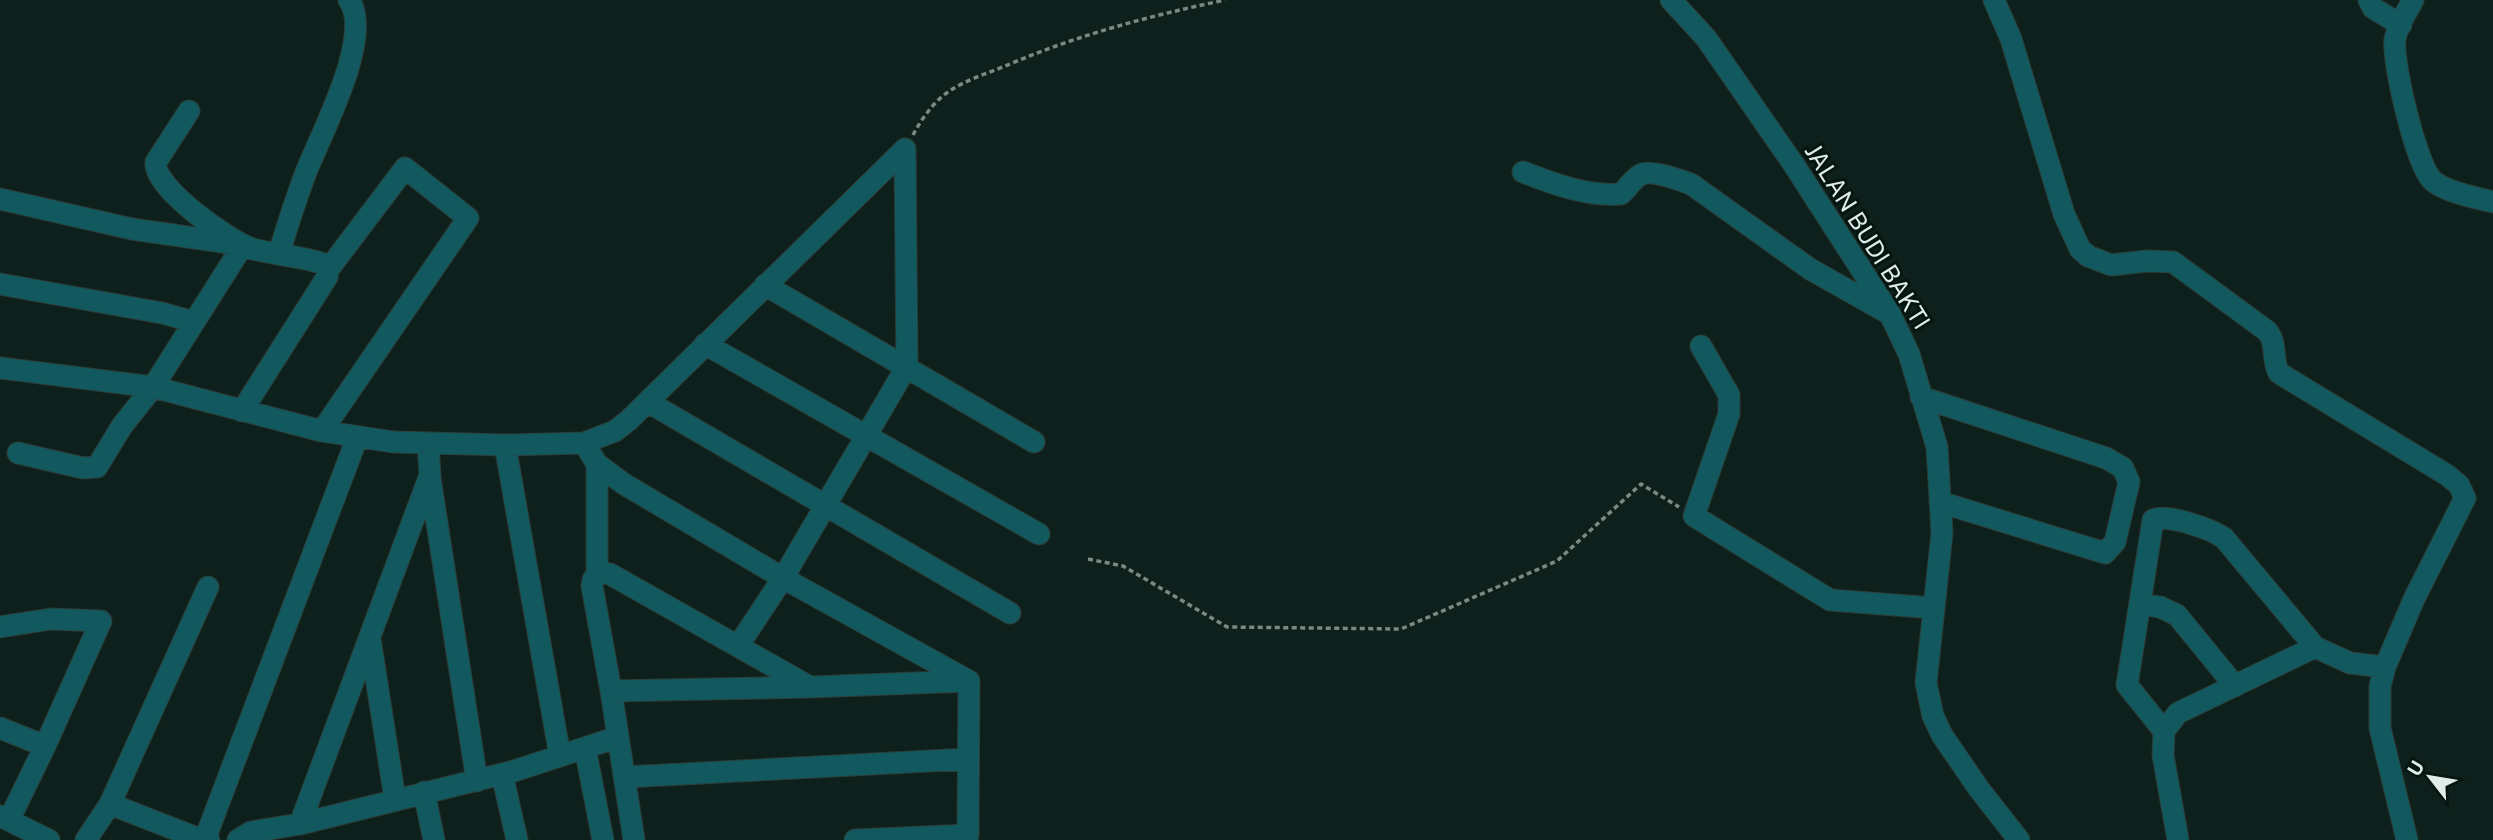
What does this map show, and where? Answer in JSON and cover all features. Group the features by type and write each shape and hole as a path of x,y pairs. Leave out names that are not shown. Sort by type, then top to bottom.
{"street":[{"path":"279,254 298,193 337,101 350,60 356,17 349,0"},
{"name":"JALAN BUDI BAKTI","path":"1671,0 1706,38 1787,154 1889,314 1909,354 1937,447 1942,533 1926,683 1933,716 1942,735 1979,789 2019,840"},
{"path":"1994,0 2011,39 2064,214 2080,248 2088,256 2111,265 2147,261 2173,262 2267,331 2275,344 2276,369 2279,373 2447,475 2463,490 2465,498 2414,599 2385,667 2380,686 2380,729 2407,840"},
{"path":"2369,0 2373,8 2400,25"},
{"path":"2413,0 2395,35 2394,51 2399,82 2422,163 2429,176 2442,186 2493,202"},
{"path":"189,111 157,160 156,170 185,203 221,233 243,245"},
{"path":"0,368 153,387 357,438 428,444 584,443 615,431 648,402 905,149"},
{"path":"738,646 783,578 907,366 905,149"},
{"path":"242,411 327,277 328,270 405,168 468,218 322,431"},
{"path":"1523,172 1564,186 1604,194 1621,194 1645,173 1690,184 1810,269 1889,314"},
{"path":"0,199 132,229 243,245 321,263 328,270"},
{"path":"18,453 63,464 95,468 122,426 153,387 243,245"},
{"path":"0,284 179,316 194,322"},
{"path":"765,285 1034,442"},
{"path":"705,344 1040,534"},
{"path":"1701,346 1728,395 1730,404 1729,414 1694,516 1830,600 1934,608"},
{"path":"1922,397 2106,458 2123,468 2129,482 2115,542 2105,553 1940,502"},
{"path":"648,402 1010,613"},
{"path":"110,804 202,839 357,438"},
{"path":"584,443 597,464 624,484 783,578 969,681"},
{"path":"428,444 430,475 477,781"},
{"path":"505,445 560,756"},
{"path":"597,464 597,573 592,586 634,840"},
{"path":"300,824 430,475"},
{"path":"2164,732 2127,685 2153,520 2159,517 2214,531 2224,538 2315,647 2327,650 2350,663 2385,667"},
{"path":"597,573 601,571 610,574 810,688"},
{"path":"86,840 110,804 208,587"},
{"path":"2140,604 2160,607 2177,615 2235,686"},
{"path":"0,627 51,619 101,621 44,746 4,818 49,840"},
{"path":"370,637 395,799"},
{"path":"2178,840 2163,755 2164,732 2178,713 2315,647"},
{"path":"611,691 810,688 969,681"},
{"path":"855,840 968,835 969,681"},
{"path":"0,728 44,746"},
{"path":"238,840 251,832 300,824 477,781 618,737"},
{"path":"585,748 603,840"},
{"path":"625,777 968,759"},
{"path":"502,774 517,840"},
{"path":"424,792 434,840"}],"path":[{"path":"905,149 920,122 951,90 1050,47 1111,26 1225,0"},
{"path":"1088,559 1122,566 1227,627 1401,629 1557,561 1641,484 1694,516"}]}
